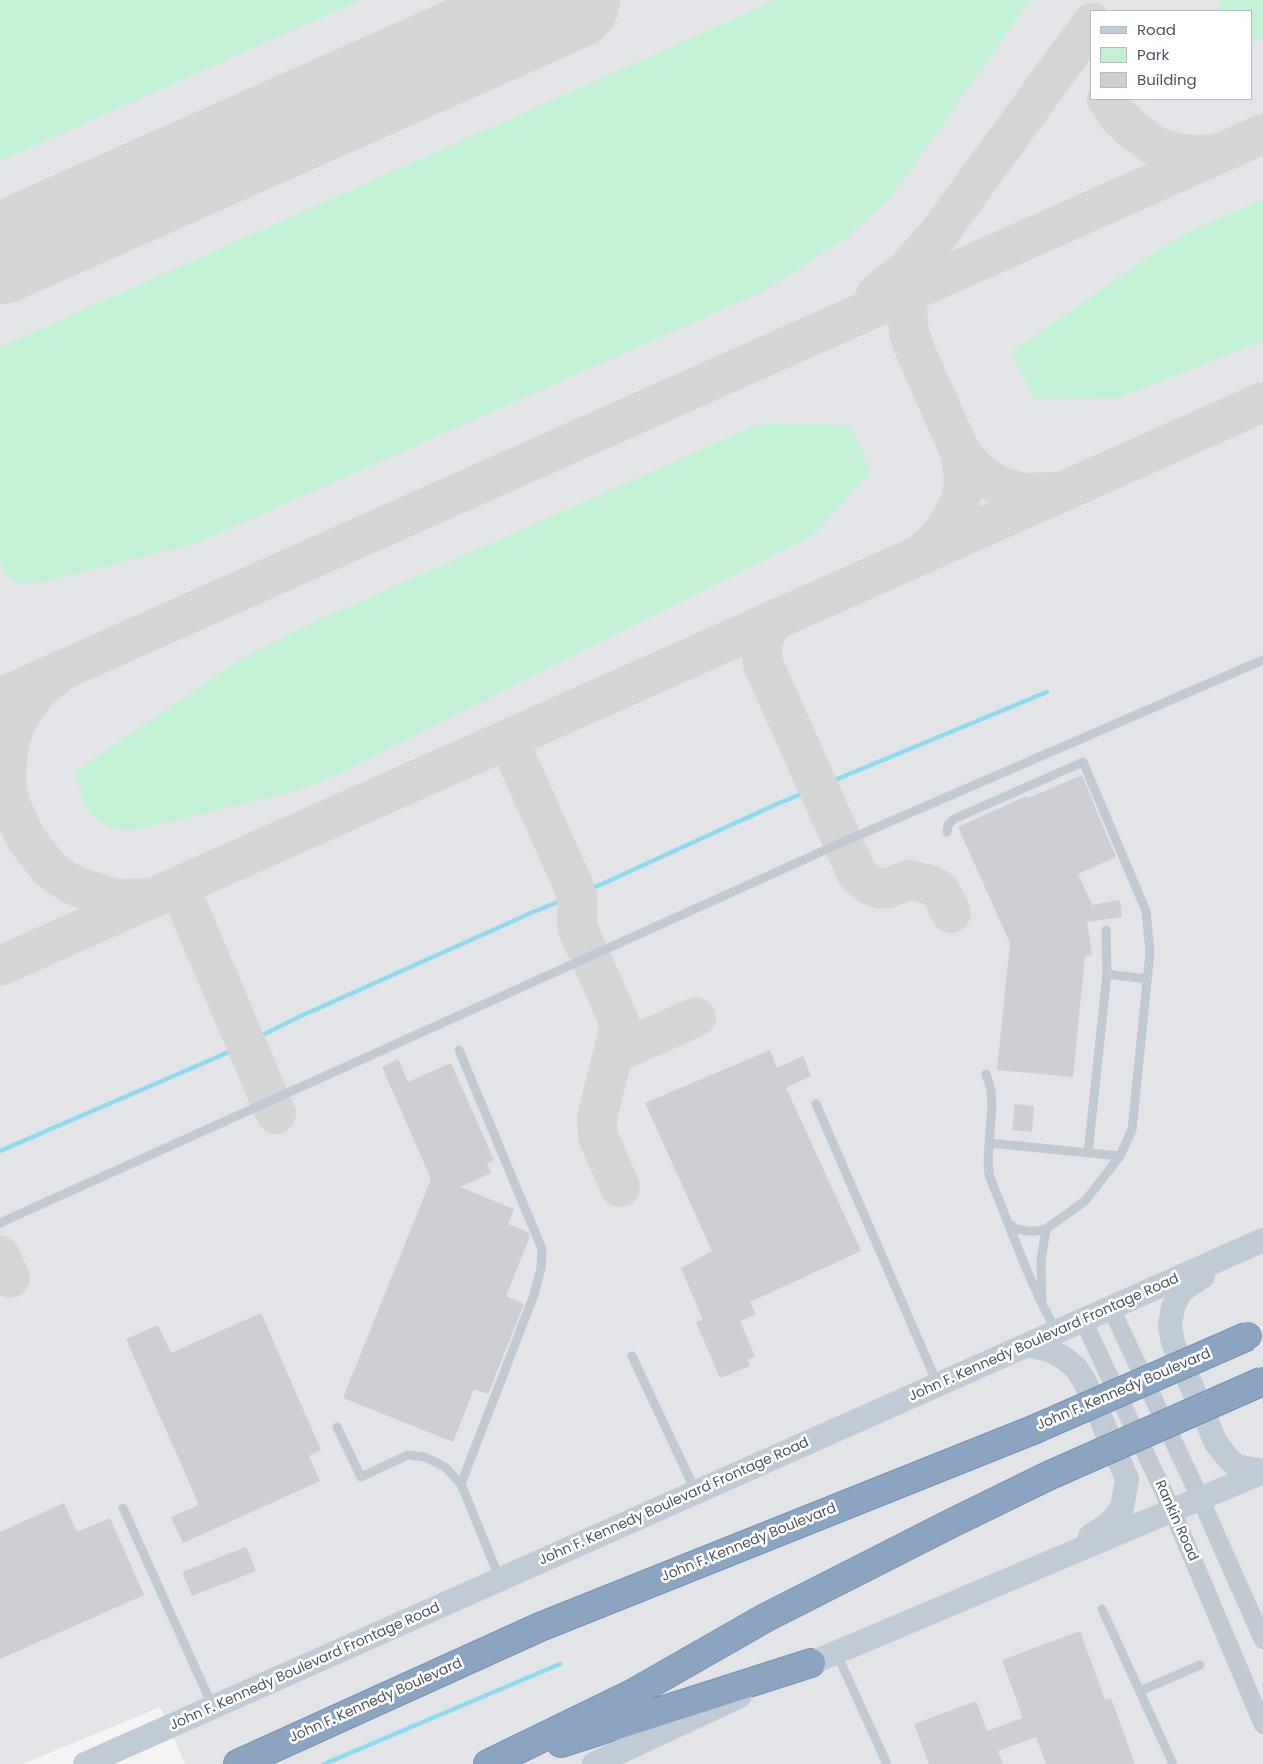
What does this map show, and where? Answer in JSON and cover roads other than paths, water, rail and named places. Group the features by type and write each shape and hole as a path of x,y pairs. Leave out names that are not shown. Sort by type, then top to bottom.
{"highway":[{"name":"John F. Kennedy Boulevard","path":"238,1764 540,1627 1033,1430 1256,1333"},
{"path":"489,1764 632,1694 766,1618 950,1524 1048,1476 1263,1382"},
{"path":"489,1764 594,1734 811,1662"}],"street":[{"name":"John F. Kennedy Boulevard Frontage Road","path":"86,1764 1253,1245"},
{"path":"1253,1245 1181,1291 1173,1307 1170,1326 1173,1343 1216,1443 1236,1466 1263,1471"},
{"path":"1111,1308 1200,1498 1263,1640"},
{"name":"Rankin Road","path":"1083,1320 1172,1510 1263,1725"},
{"path":"1027,1345 1049,1350 1064,1358 1076,1368 1085,1382 1127,1478 1122,1508 1110,1523 1051,1561"},
{"path":"594,1764 811,1662 1263,1471"}],"lane":[{"path":"0,1223 843,842 1263,660"},
{"path":"947,832 948,825 954,819 1083,762 1146,911 1150,952 1132,1130 1120,1156 1085,1201 1046,1229 1026,1231 1017,1229 1009,1224"},
{"path":"1088,1153 1107,974 1106,930"},
{"path":"1107,974 1147,979"},
{"path":"459,1050 542,1249 541,1268 534,1295 461,1484"},
{"path":"986,1074 991,1090 992,1105 989,1175 1024,1266 1057,1332"},
{"path":"816,1104 938,1385"},
{"path":"989,1143 1120,1156"},
{"path":"1042,1304 1042,1260 1046,1229"},
{"path":"632,1356 696,1493"},
{"path":"337,1427 361,1478 408,1456 425,1457 445,1467 461,1484 500,1580"},
{"path":"123,1508 214,1708"},
{"path":"1102,1609 1173,1764"},
{"path":"836,1652 887,1764"},
{"path":"1140,1691 1200,1665"}],"waterway":[{"path":"0,1151 222,1055 301,1016 531,913 602,884 777,804 1047,692"},
{"path":"324,1764 560,1664"}]}
